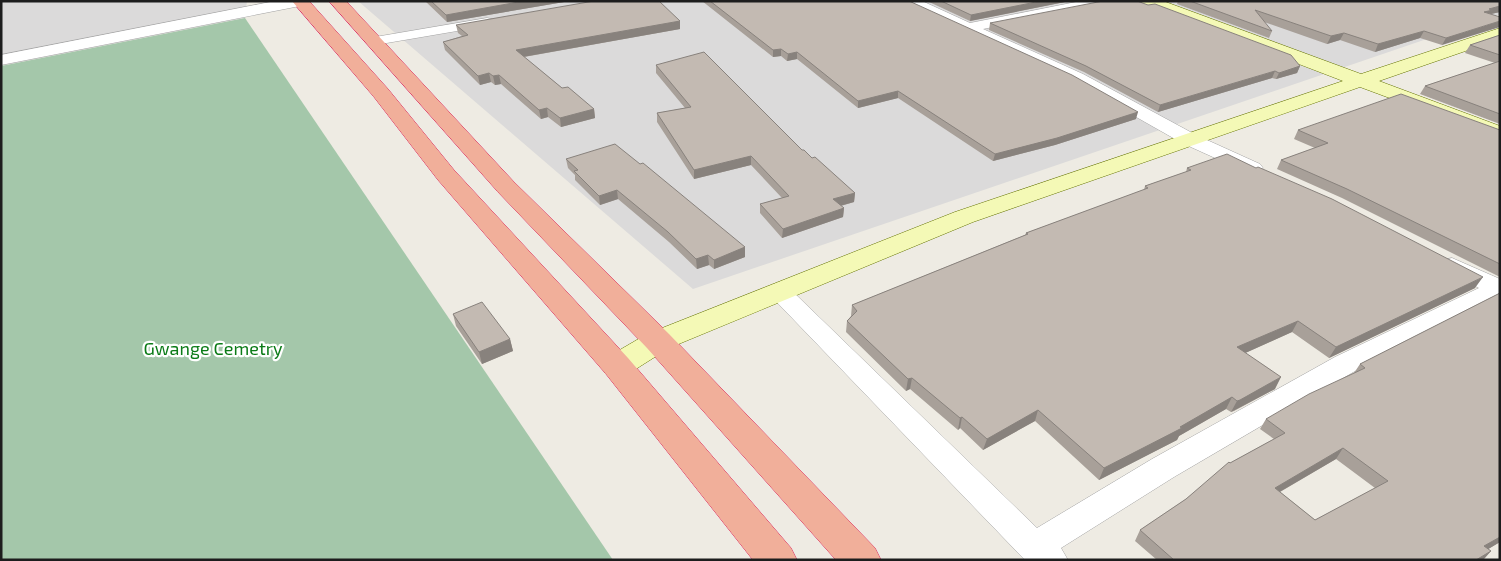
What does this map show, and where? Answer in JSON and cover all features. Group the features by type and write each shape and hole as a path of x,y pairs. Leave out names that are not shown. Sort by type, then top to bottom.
{"highway":[{"path":"300,1 381,93 446,175 617,366 777,560"},
{"path":"337,1 376,41 506,187 658,341 861,560"}],"main road":[{"path":"1148,1 1500,133"},
{"path":"617,366 658,341 964,218 1500,33"}],"street":[{"path":"1,60 300,1"},
{"path":"911,1 1076,77 1189,139 1271,175"},
{"path":"970,27 1103,1"},
{"path":"376,41 501,20"},
{"path":"1437,257 1499,288"},
{"path":"779,292 1042,554 1163,468 1345,364 1499,288"}],"shaded area":[{"path":"1,1 247,1 245,18 1,66"},
{"path":"358,1 1500,1 1500,14 693,289"}],"green space":[{"name":"Gwange Cemetry","path":"245,18 613,560 1,560 1,66"}],"building":[{"path":"431,1 524,1 446,15"},
{"path":"594,1 659,1 680,21 516,50 562,88 568,87 594,109 560,118 547,108 539,110 499,75 493,76 489,73 478,76 443,42 468,35 456,25"},
{"path":"710,1 909,1 1072,75 1138,112 1057,138 995,154 898,91 858,101 797,52 788,54 781,49 773,50"},
{"path":"941,1 1041,1 971,15"},
{"path":"1103,1 1137,1 1148,5 1155,4 1291,55 1300,66 1279,73 1275,71 1160,105 1086,66 990,23"},
{"path":"1190,1 1500,1 1500,6 1484,12 1500,17 1500,21 1446,38 1424,31 1378,44 1344,33 1331,36 1255,10 1272,31"},
{"path":"1500,35 1500,55 1470,45"},
{"path":"704,52 802,150 812,158 815,157 855,193 833,199 844,208 783,229 760,204 789,196 751,156 694,170 657,113 691,107 656,65"},
{"path":"1500,61 1500,114 1425,86"},
{"path":"1401,94 1500,130 1500,264 1347,189 1281,160 1328,143 1298,130"},
{"path":"615,144 640,164 643,163 745,247 714,260 708,255 696,259 668,232 617,190 599,196 574,171 578,170 566,159"},
{"path":"1227,154 1332,199 1483,277 1336,347 1298,321 1237,347 1281,377 1240,400 1237,401 1232,397 1180,427 1182,428 1104,468 1038,410 987,439 912,378 908,379 847,321 857,311 852,305 1028,234 1026,233 1148,188 1145,186 1191,170 1187,168"},
{"path":"1500,293 1500,537 1484,546 1491,551 1476,560 1174,560 1140,530 1186,499 1229,462 1285,433 1266,419 1309,394 1365,368 1360,364","holes":["1343,448 1388,481 1315,520 1275,488"]},
{"path":"482,302 510,339 479,352 453,314"}]}
